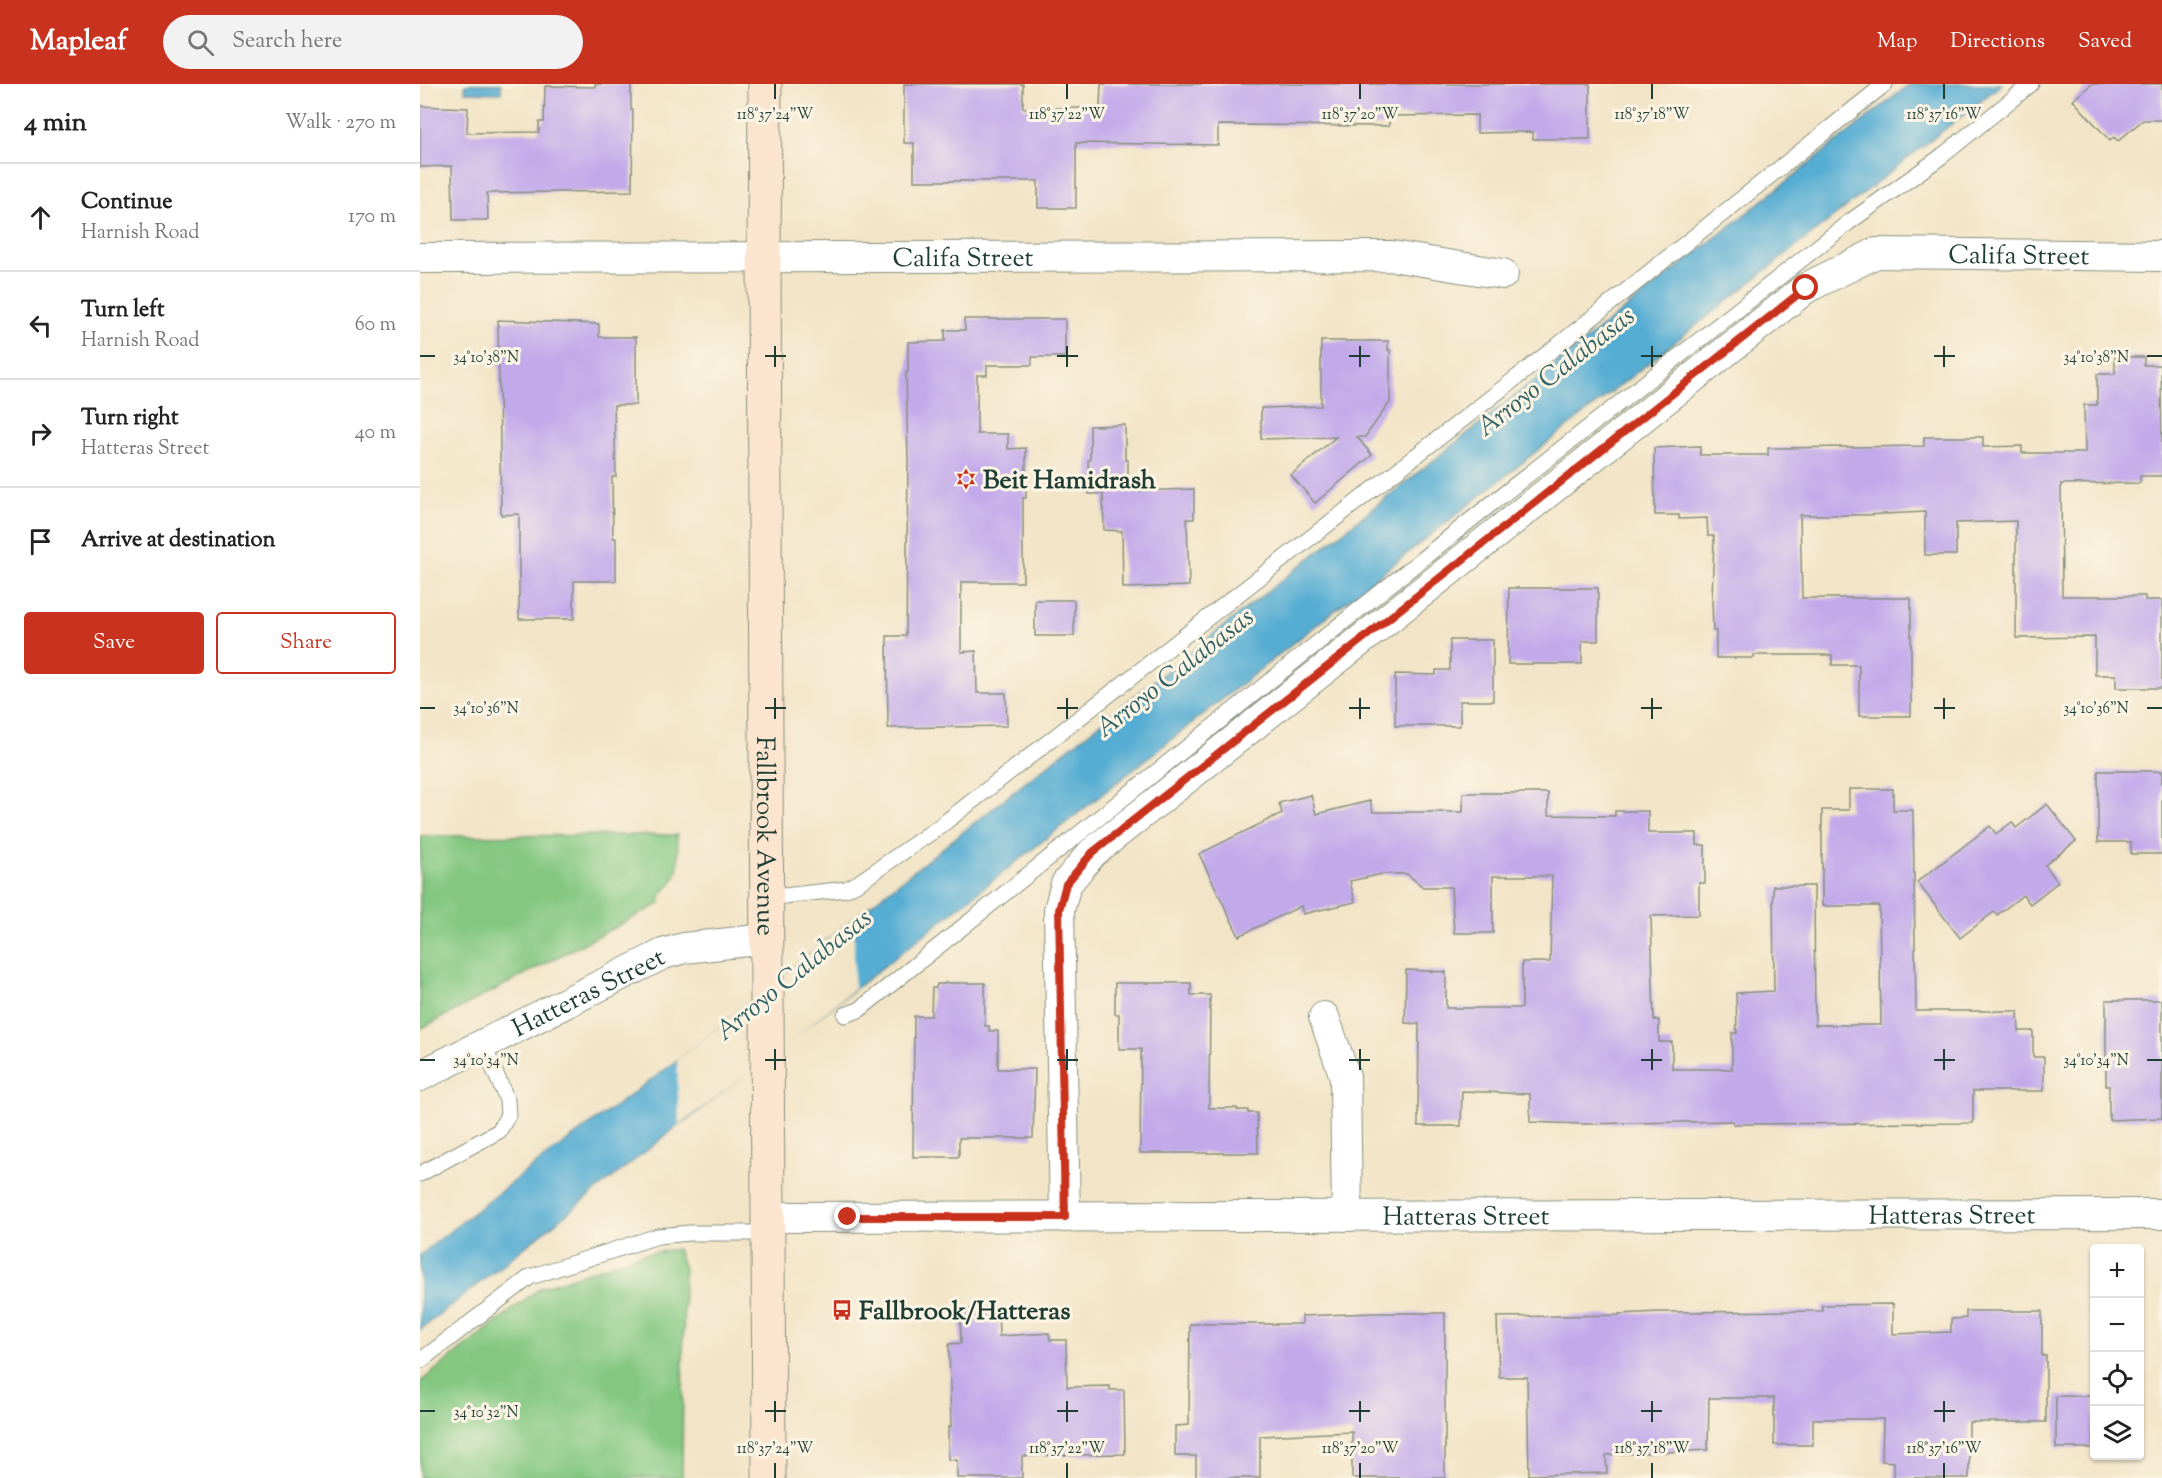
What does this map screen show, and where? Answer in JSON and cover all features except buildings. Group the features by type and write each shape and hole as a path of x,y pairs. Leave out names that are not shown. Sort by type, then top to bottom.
{"main road":[{"name":"Fallbrook Avenue","path":"765,84 769,1478"}],"street":[{"name":"Califa Street","path":"1065,1217 1059,910 1066,884 1092,853 1806,288 1876,253 2162,256"},
{"name":"Califa Street","path":"420,258 1392,256 1503,274"},
{"name":"Hatteras Street","path":"420,1076 663,954 684,948 766,939"},
{"path":"1324,1017 1345,1077 1347,1216"},
{"name":"Hatteras Street","path":"768,1225 1065,1217 2162,1214"}],"lane":[{"path":"766,898 846,889 939,827 1547,354 1886,84"},
{"path":"845,1015 859,1010 1495,500 1848,223 1942,156 2031,84"},
{"path":"420,1174 499,1131 508,1115 507,1100 483,1044"},
{"path":"420,1361 530,1277 658,1236 768,1225"}],"green space":[{"path":"677,835 678,868 672,881 660,895 661,903 420,1029 420,836"},
{"path":"677,1249 684,1269 682,1478 420,1478 420,1382 540,1288 642,1254"}],"water":[{"path":"465,84 501,84 501,93 465,92"},
{"name":"Arroyo Calabasas","path":"1910,84 2002,84 420,1330 420,1255 521,1175 678,1060 854,918"}],"pier":[{"path":"854,918 854,989 767,1060 679,1125 677,1060"}],"place":[{"name":"Beit Hamidrash","path":"966,479"},
{"name":"Fallbrook/Hatteras","path":"842,1310"}],"route":[{"path":"848,1217 1065,1217 1059,910 1066,884 1092,853 1806,288"}]}
